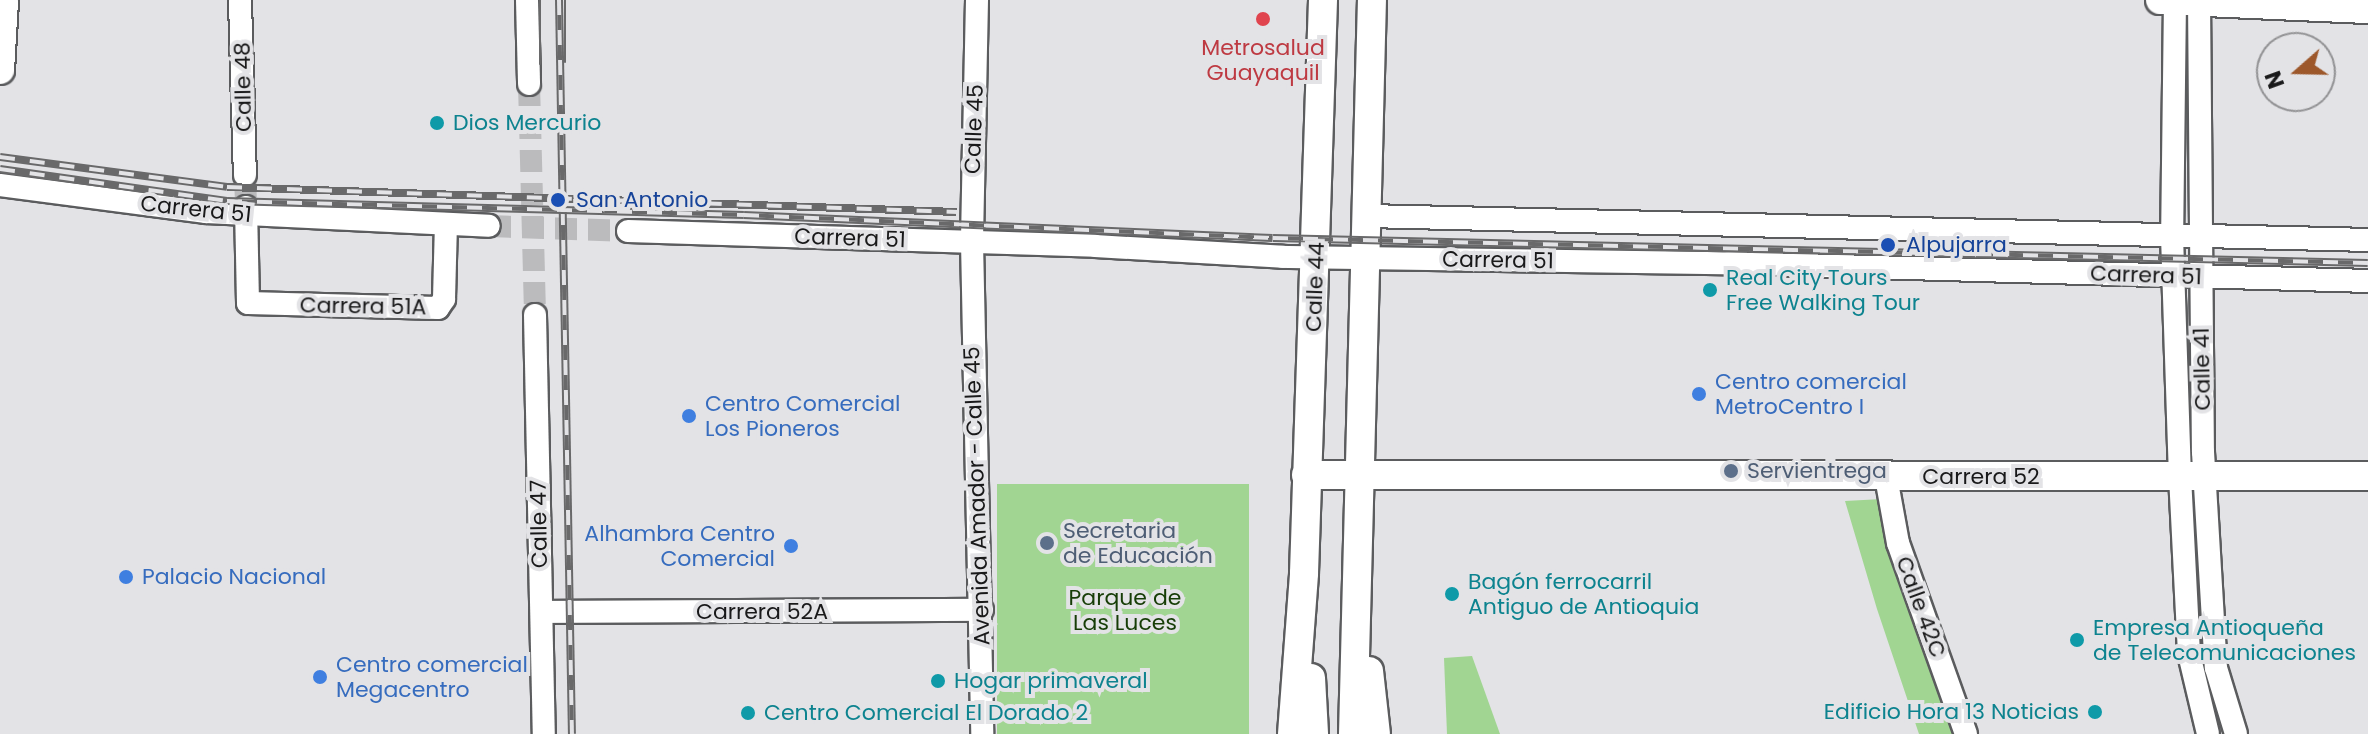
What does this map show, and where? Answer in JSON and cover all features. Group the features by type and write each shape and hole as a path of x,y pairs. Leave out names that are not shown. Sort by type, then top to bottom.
{"main road":[{"path":"0,70 4,0"},
{"name":"Calle 44","path":"1292,734 1304,573 1317,257 1323,0"},
{"path":"1353,734 1372,0"},
{"path":"2160,0 2368,9"},
{"name":"Carrera 52","path":"1306,475 2368,476"},
{"path":"1358,570 1376,734"},
{"name":"Calle 44","path":"1304,573 1314,734"}],"street":[{"name":"Calle 48","path":"240,0 245,175"},
{"path":"527,0 529,84"},
{"name":"Calle 45","path":"972,250 977,0"},
{"name":"Calle 41","path":"2187,1 2172,236 2193,476 2216,668 2236,734"},
{"name":"Calle 41","path":"2187,1 2200,236 2189,654 2208,734"},
{"name":"Carrera 51","path":"0,185 246,211 489,226"},
{"name":"Carrera 51A","path":"246,211 248,303 438,308 444,299 446,224"},
{"name":"Carrera 51","path":"1367,216 2368,240"},
{"name":"Carrera 51","path":"628,231 972,250 1366,256 2368,281"},
{"name":"Avenida Amador - Calle 45","path":"972,250 982,610 982,734"},
{"name":"Calle 47","path":"535,315 544,734"},
{"name":"Calle 42C","path":"1886,477 1898,543 1966,734"},
{"name":"Carrera 52A","path":"542,612 982,610"}],"green space":[{"name":"Parque de Las Luces","path":"997,484 1249,484 1249,734 997,734"},
{"path":"1882,499 1894,556 1955,734 1919,734 1877,609 1845,501"},
{"path":"1472,656 1500,734 1447,734 1444,658"}],"tunnel":[{"path":"529,84 535,315"},
{"path":"245,175 246,207"},
{"path":"489,226 628,231"}],"tram line":[{"path":"540,0 540,64"},
{"path":"565,0 565,62"}],"railway":[{"path":"559,0 572,734"},
{"path":"0,157 227,187 957,212"},
{"path":"0,169 227,201 744,215 1273,238 2368,263"}],"place":[{"name":"Metrosalud Guayaquil","path":"1263,19"},
{"name":"Dios Mercurio","path":"437,123"},
{"name":"San Antonio","path":"558,200"},
{"name":"Alpujarra","path":"1888,245"},
{"name":"Real City Tours Free Walking Tour","path":"1710,290"},
{"name":"Centro comercial MetroCentro I","path":"1699,394"},
{"name":"Centro Comercial Los Pioneros","path":"689,416"},
{"name":"Servientrega","path":"1731,471"},
{"name":"Secretaria de Educación","path":"1047,543"},
{"name":"Alhambra Centro Comercial","path":"791,546"},
{"name":"Palacio Nacional","path":"126,577"},
{"name":"Bagón ferrocarril Antiguo de Antioquia","path":"1452,594"},
{"name":"Empresa Antioqueña de Telecomunicaciones","path":"2077,640"},
{"name":"Centro comercial Megacentro","path":"320,677"},
{"name":"Hogar primaveral","path":"938,681"},
{"name":"Edificio Hora 13 Noticias","path":"2095,712"},
{"name":"Centro Comercial El Dorado 2","path":"748,713"}]}
